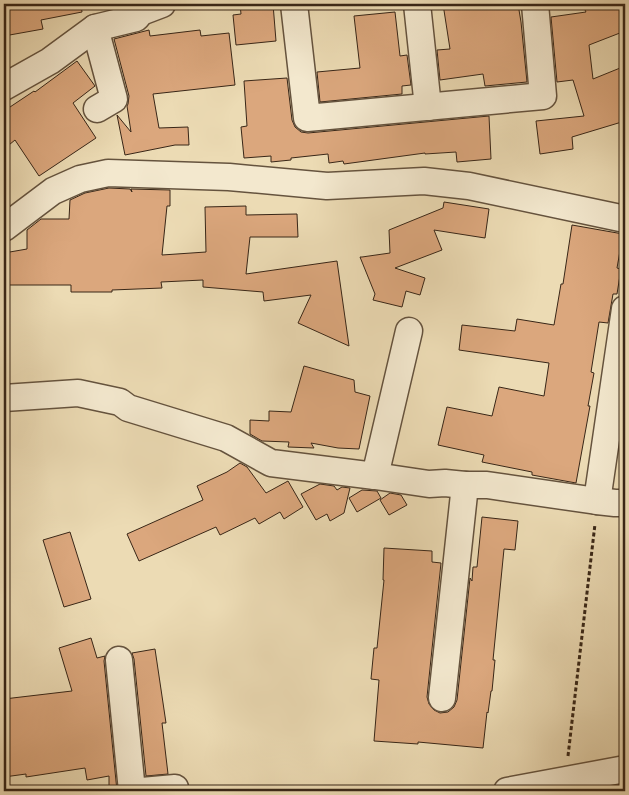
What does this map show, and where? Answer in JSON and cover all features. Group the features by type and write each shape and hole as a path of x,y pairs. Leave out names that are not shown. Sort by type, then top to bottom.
{"street":[{"path":"4,87 50,61 95,28 136,18 141,12 162,4"},
{"path":"294,4 307,118 543,96 535,4"},
{"path":"417,4 428,107"},
{"path":"95,28 115,100"},
{"path":"4,228 53,192 80,179 108,173 229,177 326,186 424,181 469,186 625,219"},
{"path":"598,501 625,309"},
{"path":"375,476 409,331"},
{"path":"4,398 78,394 120,402 128,408 226,438 271,463 429,484 445,483 487,486 625,503"},
{"path":"442,698 464,485"},
{"path":"119,660 132,791"},
{"path":"507,791 575,785 625,769"},
{"path":"142,791 174,788"}],"path":[{"path":"575,785 568,760 598,501"}],"building":[{"path":"17,4 81,4 82,12 41,20 43,29 4,36 4,7"},
{"path":"240,4 273,4 276,41 236,45 233,15 241,14"},
{"path":"443,4 518,4 527,82 485,86 483,74 440,80 437,50 450,49"},
{"path":"582,4 617,4 625,24 625,31 589,45 593,79 625,66 625,121 572,137 573,149 540,154 536,121 584,116 573,80 557,82 551,17 586,12"},
{"path":"395,12 400,56 407,55 411,85 402,86 402,94 320,102 317,72 360,68 354,16"},
{"path":"149,30 150,36 200,30 201,36 229,33 235,85 153,94 159,128 188,127 189,145 175,145 125,155 117,115 131,132 127,106 129,96 114,39"},
{"path":"77,61 95,86 73,103 96,138 39,176 15,140 4,149 4,111 35,92"},
{"path":"287,78 292,120 295,127 301,132 308,133 489,116 491,159 457,162 456,152 425,153 344,164 343,161 329,163 328,154 271,162 271,156 244,158 241,127 247,126 244,81"},
{"path":"109,188 130,189 132,192 131,189 170,190 170,206 167,206 162,255 206,252 205,207 246,206 246,215 297,214 298,237 250,237 246,274 337,261 349,346 298,323 311,295 264,301 263,292 203,287 203,280 161,282 162,288 112,290 112,292 71,292 71,285 4,285 4,253 27,249 27,230 41,219 69,219 70,200 85,193"},
{"path":"444,202 489,209 485,238 434,230 442,250 395,268 425,278 420,295 406,291 402,307 373,300 375,294 360,257 390,253 389,230 443,208"},
{"path":"572,225 623,234 617,268 621,269 617,294 613,294 608,323 599,322 591,372 594,373 588,406 590,406 576,483 532,475 532,472 482,462 484,455 438,445 447,407 492,416 499,387 544,396 549,363 459,350 462,325 515,331 517,319 554,325 561,284 563,284"},
{"path":"304,366 354,380 355,392 370,396 359,449 338,448 311,443 314,448 288,447 289,442 262,441 250,434 250,420 269,421 269,411 291,412"},
{"path":"240,463 247,467 266,493 288,481 303,507 284,519 280,512 259,524 255,518 220,535 216,527 139,561 127,534 203,500 197,486 227,472"},
{"path":"320,484 334,486 337,490 342,487 350,488 344,513 330,521 327,514 316,520 301,494"},
{"path":"362,490 377,491 381,498 357,512 349,498"},
{"path":"390,493 401,495 407,505 389,515 380,500"},
{"path":"482,517 518,521 515,550 504,549 493,660 495,660 492,691 487,712 483,748 418,742 418,744 374,741 379,680 371,679 374,648 377,648 384,580 384,548 432,551 432,562 441,563 427,697 429,704 434,710 440,713 448,712 454,707 457,700 470,578 472,581 473,567 477,567"},
{"path":"70,532 91,599 64,607 43,540"},
{"path":"91,638 97,658 105,656 117,791 109,791 109,776 87,780 85,768 26,777 26,774 4,777 4,736 7,736 4,699 72,691 59,648"},
{"path":"155,649 166,723 162,723 168,774 146,776 132,653"}]}
